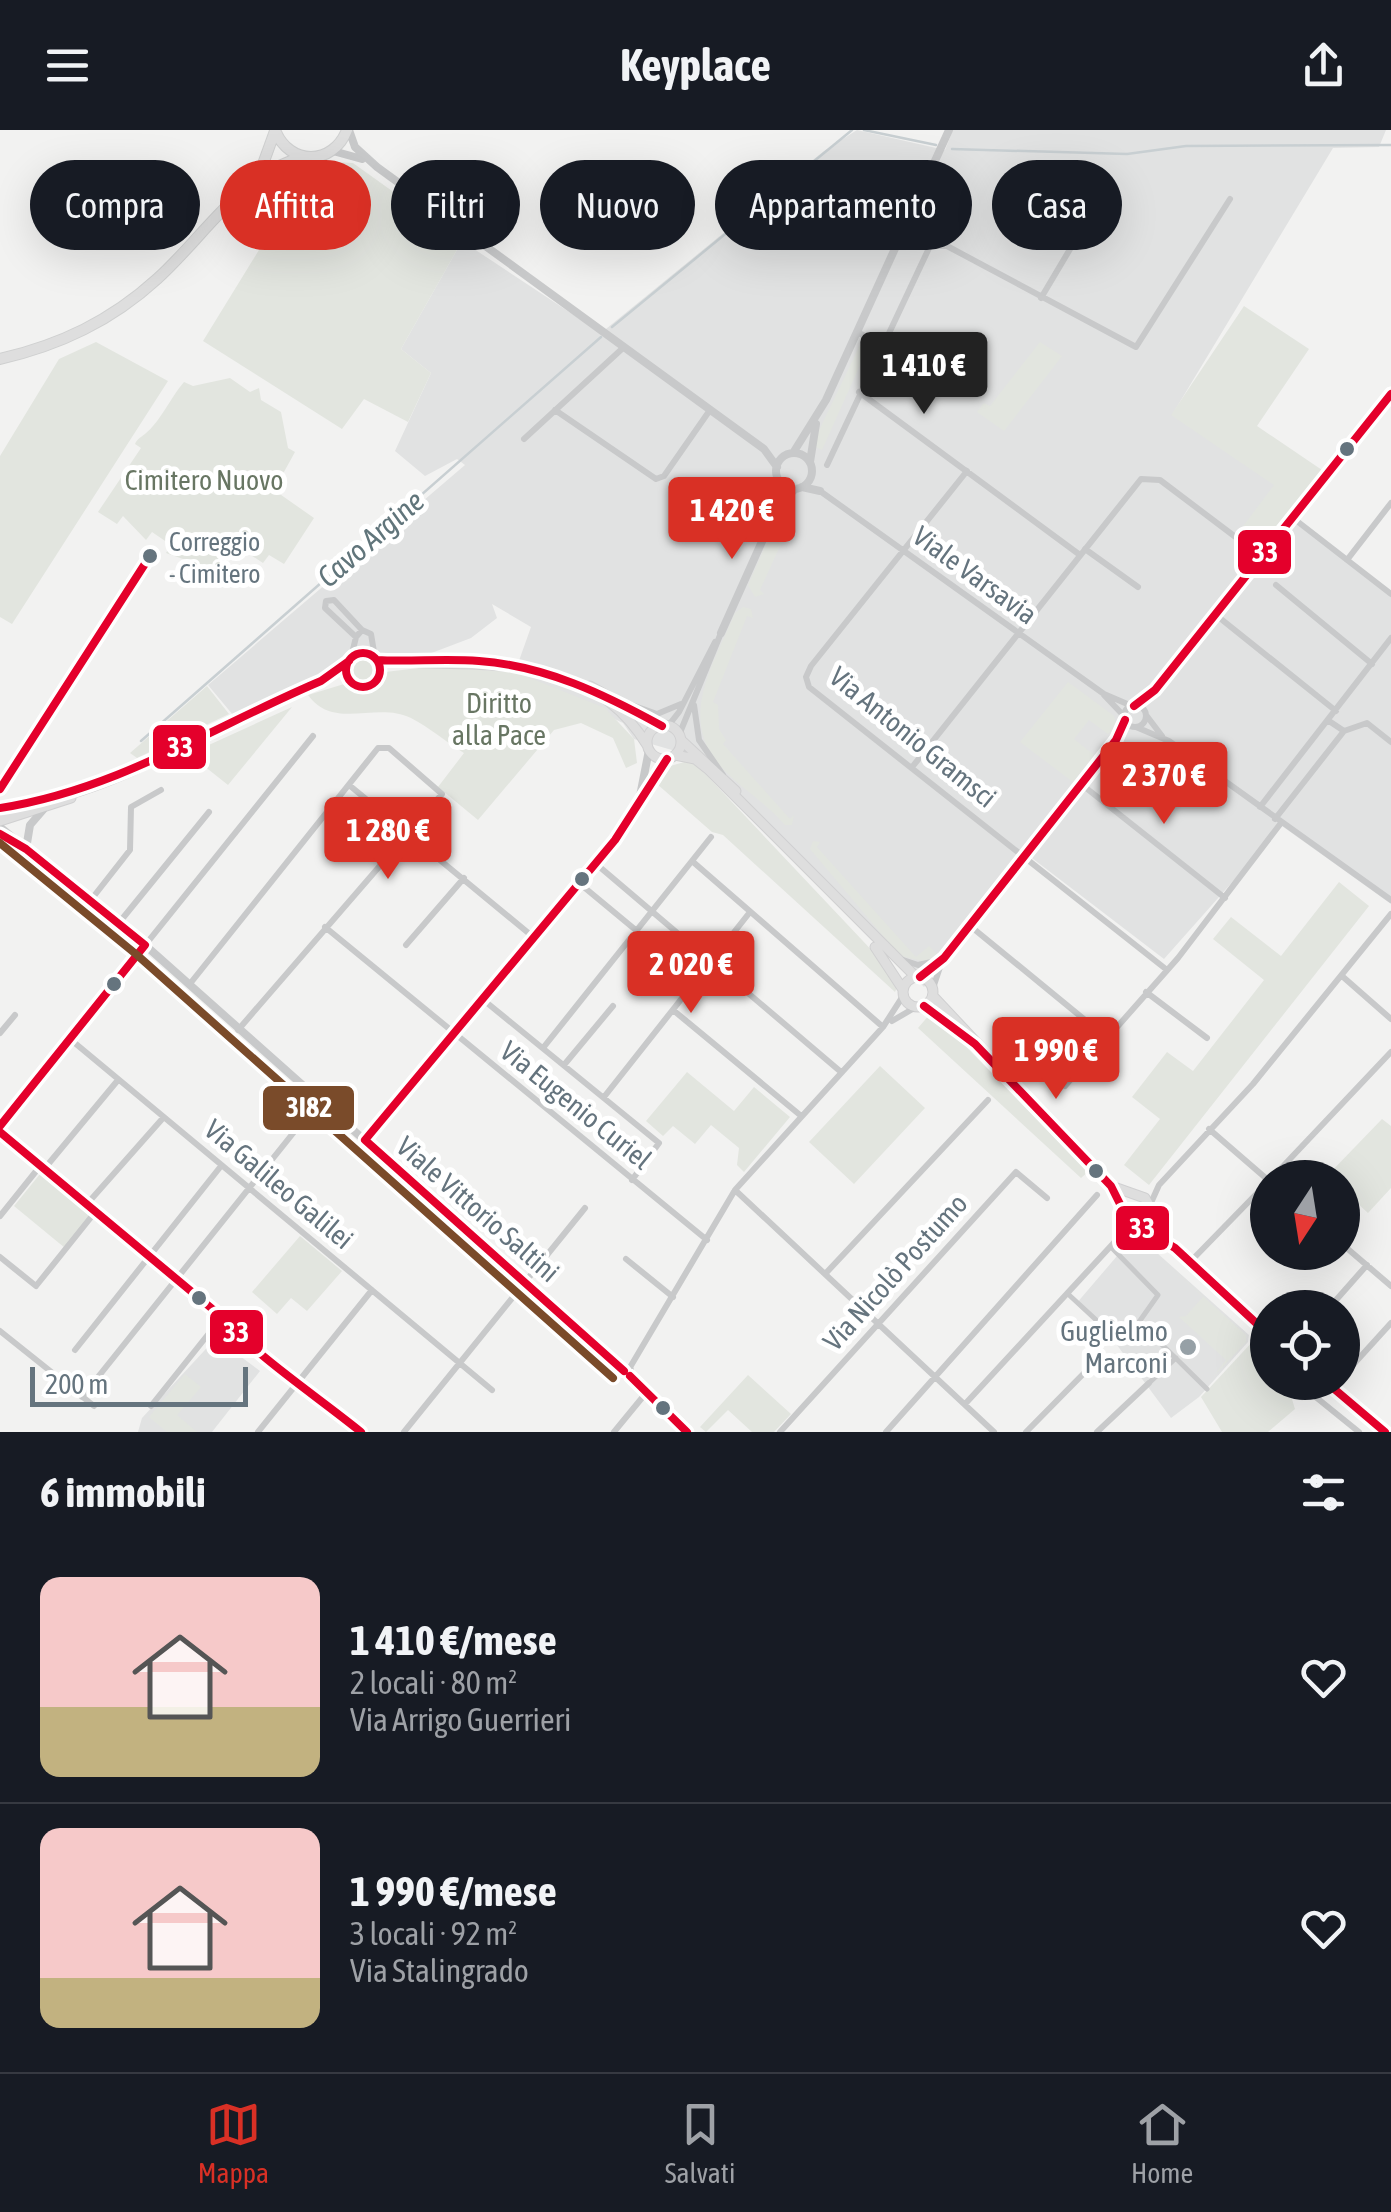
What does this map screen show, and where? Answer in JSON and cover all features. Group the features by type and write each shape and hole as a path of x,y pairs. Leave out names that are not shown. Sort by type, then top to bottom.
{"main road":[{"path":"275,130 286,148 303,157"},
{"path":"265,160 275,130"},
{"path":"296,160 333,151 348,130"},
{"path":"0,358 74,336 118,310 159,277 220,215"},
{"path":"0,820 43,810 321,681 364,653 376,659 410,662 493,662 574,682 618,698 680,738 724,776 742,802"},
{"path":"350,659 346,671 352,683"},
{"path":"376,659 378,679"},
{"path":"321,681 367,687 410,662"},
{"path":"574,682 624,712 648,747 702,764 886,952 933,992 975,1044 1111,1186 1123,1209 1175,1248 1250,1317"},
{"path":"648,747 652,730 665,726"},
{"path":"671,757 680,738"},
{"path":"0,820 123,772"},
{"path":"855,921 903,993 975,1044"},
{"path":"903,993 918,977"},
{"path":"920,1006 933,992"},
{"path":"1111,1186 1138,1196 1175,1248"},
{"path":"1123,1209 1138,1196"},
{"path":"1136,1222 1150,1208"},
{"path":"1347,1400 1385,1432"}],"street":[{"path":"348,130 355,147 377,167 764,449 777,467 778,508"},
{"path":"777,467 816,420 949,130"},
{"path":"333,151 353,154 377,167"},
{"path":"826,465 923,254 934,244 946,246 1138,346 1230,200"},
{"path":"1041,298 1070,250"},
{"path":"857,332 881,344"},
{"path":"524,440 624,347"},
{"path":"859,392 1138,587"},
{"path":"1116,740 1133,706 1156,690 1391,394"},
{"path":"555,410 656,479 664,476 710,410"},
{"path":"680,738 690,701 778,508 812,475 816,420"},
{"path":"764,449 810,462"},
{"path":"904,552 967,471"},
{"name":"Viale Varsavia","path":"812,475 820,491 1018,634 1104,694 1146,714 1163,737"},
{"path":"912,766 1146,477 1160,480 1262,556"},
{"path":"780,481 798,488"},
{"name":"Viale Varsavia","path":"798,488 820,491"},
{"path":"1347,560 1391,502"},
{"path":"1292,518 1391,594"},
{"name":"Via Antonio Gramsci","path":"904,552 806,677 809,686 1167,970"},
{"path":"0,790 150,556"},
{"path":"1276,585 1372,664"},
{"path":"359,634 334,600 326,601 325,608 359,634 371,634 376,659"},
{"path":"1216,616 1336,711"},
{"path":"350,659 359,634"},
{"path":"1260,807 1391,638"},
{"path":"918,977 942,960 1116,740 1146,714 1156,690"},
{"name":"Viale Varsavia","path":"1104,694 1135,726 1163,737 1391,900"},
{"path":"618,698 657,714 690,701"},
{"path":"665,726 690,701"},
{"path":"690,701 699,740 724,776"},
{"path":"1329,721 1344,731"},
{"path":"1065,1086 1224,898 1344,731 1367,723 1391,742"},
{"path":"313,736 0,1129 222,1317 228,1336 240,1347 265,1353 361,1432"},
{"path":"188,986 384,746 442,794 238,1031"},
{"path":"639,801 648,747"},
{"path":"366,1140 595,864 671,757"},
{"path":"2,766 10,772"},
{"path":"1080,784 1224,898"},
{"path":"349,785 532,936"},
{"path":"90,900 130,850 131,808 161,790"},
{"path":"26,849 30,825 43,810"},
{"path":"118,924 209,812"},
{"name":"Viale Vittorio Saltini","path":"0,820 26,849 145,946 318,1102 525,1278 628,1372 686,1432"},
{"path":"543,1048 712,837"},
{"path":"692,861 883,1027"},
{"path":"595,864 841,1072"},
{"path":"406,945 464,878"},
{"path":"585,888 696,980"},
{"path":"604,1097 750,912"},
{"path":"1150,1208 1159,1186 1253,1084 1391,914"},
{"path":"969,925 1108,1038"},
{"name":"Via Eugenio Curiel","path":"324,927 707,1240"},
{"path":"886,952 918,965 942,960"},
{"path":"933,992 942,960"},
{"path":"1342,976 1391,1019"},
{"path":"1146,992 1207,1038"},
{"path":"628,1372 735,1190 883,1027 903,993"},
{"path":"480,998 660,1143 632,1180"},
{"path":"564,1065 612,1006"},
{"path":"883,1027 920,1006"},
{"path":"674,1010 800,1115"},
{"path":"0,1034 15,1015"},
{"name":"Via Galileo Galilei","path":"70,1040 492,1390"},
{"path":"1288,1160 1391,1052"},
{"path":"0,1216 118,1080"},
{"path":"826,1273 988,1100"},
{"path":"82,1397 318,1102"},
{"path":"87,1204 163,1118"},
{"path":"1208,1129 1250,1164"},
{"path":"74,1350 221,1166"},
{"name":"Via Nicolò Postumo","path":"780,1432 1016,1172 1047,1198"},
{"path":"1138,1196 1159,1186"},
{"path":"735,1190 994,1432"},
{"path":"886,1432 1097,1195"},
{"path":"1190,1262 1250,1200"},
{"path":"404,1432 584,1208"},
{"path":"0,1257 36,1286 96,1211"},
{"path":"966,1403 1136,1222"},
{"path":"1067,1293 1118,1340 1140,1322 1158,1295 1111,1247"},
{"path":"1360,1258 1391,1286"},
{"path":"626,1259 674,1297"},
{"path":"1344,1290 1367,1264"},
{"path":"258,1432 372,1290"},
{"path":"150,1406 222,1317"},
{"path":"1140,1322 1207,1389"},
{"path":"1360,1360 1388,1333 1391,1323"},
{"path":"0,1330 94,1406"},
{"path":"1097,1432 1176,1358"},
{"path":"1026,1432 1093,1364"},
{"path":"614,1432 646,1393"},
{"path":"1320,1400 1359,1432"}],"shaded area":[{"path":"857,130 945,150 953,130 1386,130 1379,147 1333,148 1172,415 1278,481 1296,518 1391,591 1391,904 1282,826 1164,959 1028,855 924,987 703,759 634,739 623,723 515,672 531,627 492,604 497,618 471,638 421,657 389,660 362,649 327,672 233,715 208,685 465,465 457,459 425,476 395,451 431,373 401,349 457,250 476,250 601,333 715,240 715,250 972,250 972,160 813,160"},
{"path":"1130,1235 1138,1236 1249,1335 1248,1342 1199,1397 1171,1418 1114,1341 1076,1304 1123,1249 1120,1246"},
{"path":"216,1338 260,1371 212,1432 138,1432 142,1418"}],"green space":[{"path":"371,176 391,190 391,250 457,250 401,349 431,373 408,422 364,399 342,429 203,341 259,250 371,250"},
{"path":"1244,306 1309,349 1257,426 1322,470 1261,550 1238,533 1274,485 1171,415"},
{"path":"96,342 168,381 12,624 0,617 0,456 59,359"},
{"path":"1040,342 1062,356 1004,431 977,412 984,403 990,406"},
{"path":"860,345 869,347 871,356 865,354 822,450 812,445"},
{"name":"Cimitero Nuovo","path":"230,378 250,392 259,388 261,400 281,412 288,448 295,452 274,490 314,518 284,564 269,555 263,563 237,546 211,586 191,573 197,564 166,553 171,545 152,532 146,540 123,516 117,524 98,512 141,448 136,442 156,423 184,382 193,386"},
{"path":"785,502 790,504 783,521 791,535 785,535 760,590 764,594 755,597 748,585"},
{"path":"743,607 751,609 753,618 747,616 713,702 718,705 719,729 726,740 723,744 790,819 794,815 792,825 785,825 726,772 703,734 700,714 709,674 735,613"},
{"name":"Diritto alla Pace","path":"362,657 374,662 377,673 427,667 515,672 605,708 634,739 637,763 626,768 613,738 581,723 554,730 478,820 438,787 464,753 411,718 384,712 343,714 318,706 308,695 354,681 351,666"},
{"path":"1068,682 1114,716 1116,724 1108,734 1089,720 1074,739 1094,755 1073,782 1020,742"},
{"path":"207,686 229,714 137,758 130,753"},
{"path":"292,707 228,785 189,754"},
{"path":"688,761 697,765 879,958 898,985 895,992 723,835 712,832 657,784 663,768"},
{"path":"813,841 820,842 817,847 916,957 929,946 938,955 927,962 900,956 810,849"},
{"path":"1339,882 1369,906 1149,1185 1124,1165 1160,1119 1132,1097 1167,1052 1193,1071 1264,980 1213,939 1231,917 1281,956"},
{"path":"930,1014 1088,1172 1081,1178 918,1028"},
{"path":"880,1066 925,1108 854,1184 809,1142"},
{"path":"687,1072 734,1111 754,1087 790,1117 744,1172 737,1165 739,1148 711,1125 695,1144 673,1126 663,1136 646,1121"},
{"path":"1382,1119 1391,1126 1391,1188 1368,1213 1360,1206 1360,1160 1342,1160"},
{"path":"40,1174 91,1217 65,1248 14,1206"},
{"path":"300,1236 342,1271 307,1311 291,1298 277,1314 252,1292"},
{"path":"1157,1255 1246,1335 1246,1342 1213,1377 1226,1360 1179,1317 1186,1316 1203,1297"},
{"path":"1250,1344 1250,1400 1292,1400 1295,1409 1268,1432 1222,1432 1201,1397"},
{"path":"185,1374 201,1387 177,1415 197,1432 167,1432 149,1417"},
{"path":"748,1375 791,1414 774,1432 752,1432 728,1410 706,1432 700,1427"}],"waterway":[{"path":"612,327 852,130"},
{"path":"864,130 936,145"},
{"path":"952,149 1127,154 1186,146 1391,145"},
{"name":"Cavo Argine","path":"141,741 601,337"}],"transit line":[{"name":"33","path":"1134,706 1155,690 1391,394"},
{"name":"33","path":"0,789 150,556"},
{"name":"33","path":"363,653 375,658 380,670 375,682 363,687 351,682 346,670 351,658 363,653"},
{"name":"33","path":"377,660 466,660 528,669 596,693 662,726"},
{"name":"33","path":"0,808 43,799 125,772 321,681 349,661"},
{"name":"33","path":"920,977 944,958 1116,740 1125,720"},
{"name":"33","path":"365,1140 615,840 667,759"},
{"name":"33","path":"0,834 26,849 145,945"},
{"name":"3I82","path":"0,843 137,955 613,1378"},
{"name":"33","path":"0,1126 145,945"},
{"name":"33","path":"924,1006 975,1044 1111,1186 1128,1220 1175,1248 1250,1317"},
{"name":"33","path":"0,1132 270,1361 361,1432"},
{"name":"33","path":"365,1140 624,1371"},
{"name":"33","path":"630,1376 687,1432"},
{"name":"33","path":"1347,1400 1385,1432"}],"place":[{"name":"Correggio - Cimitero","path":"150,556"},
{"name":"Guglielmo Marconi","path":"1188,1347"}]}
